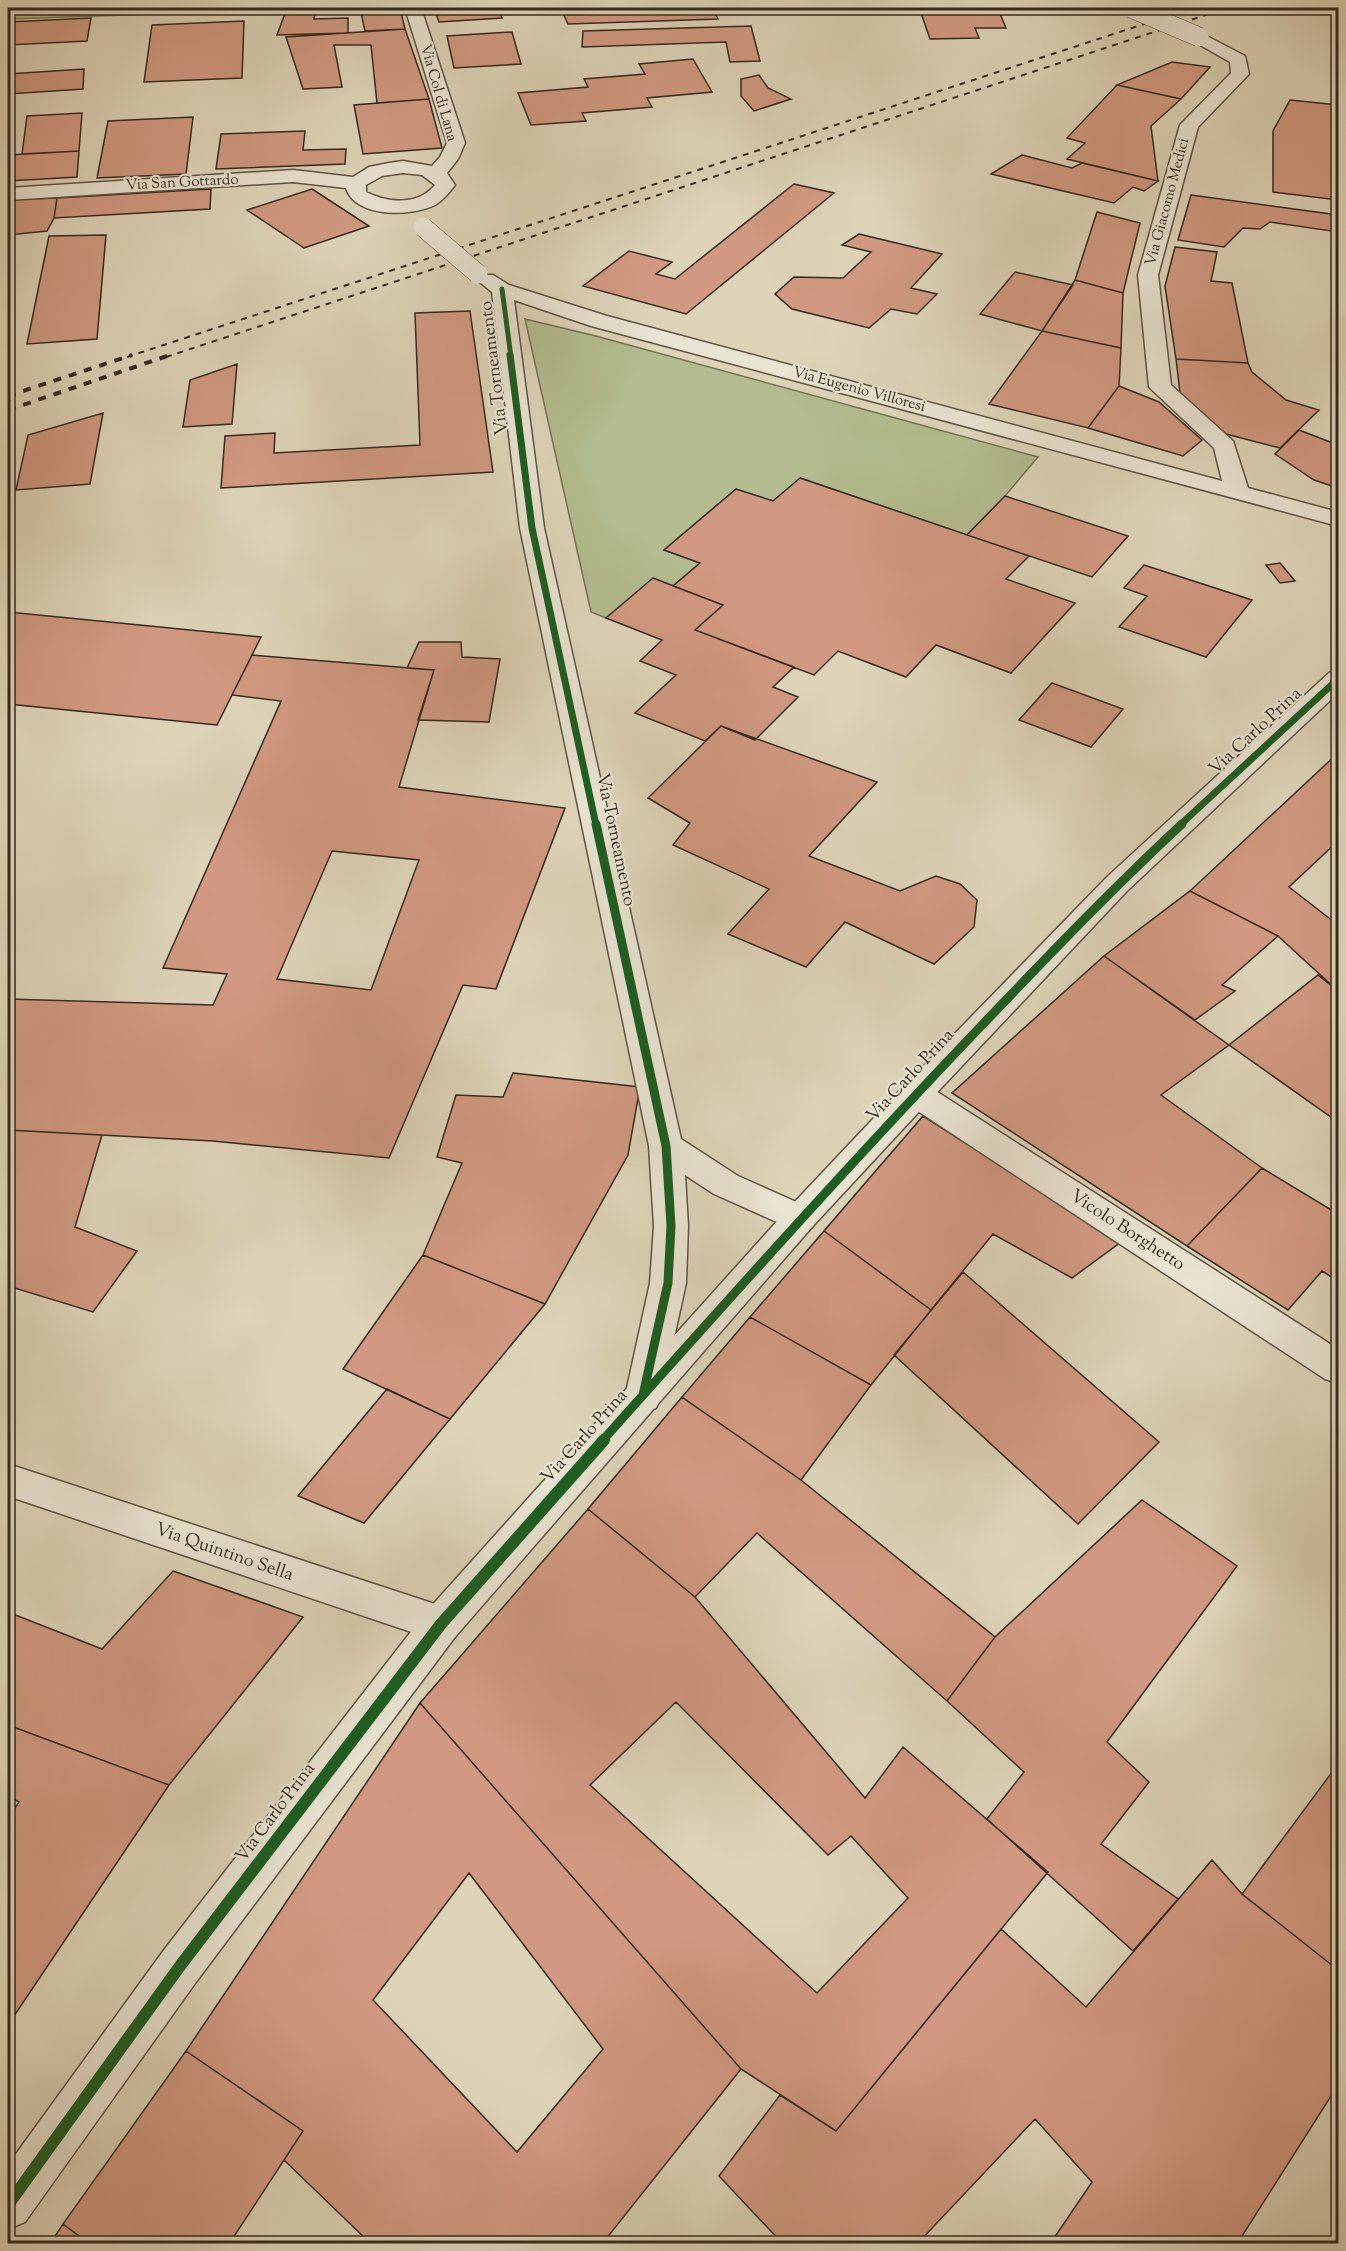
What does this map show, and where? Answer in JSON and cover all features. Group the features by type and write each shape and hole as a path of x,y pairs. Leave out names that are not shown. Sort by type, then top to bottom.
{"street":[{"name":"Via Col di Lana","path":"413,8 456,143 449,159 436,173"},
{"name":"Via Giacomo Medici","path":"1131,8 1199,37 1239,60 1240,74 1189,125 1148,274 1160,387 1225,446 1237,490"},
{"path":"417,168 436,173 443,179 445,185 440,194 419,203 394,206 367,201 358,195 357,183 363,177 387,169 417,168"},
{"name":"Via San Gottardo","path":"8,194 293,176 357,183"},
{"name":"Via Eugenio Villoresi","path":"419,203 423,227 478,274 502,289 599,321 1237,490 1338,519"},
{"name":"Via Torneamento","path":"502,289 532,528 666,1146 671,1226 668,1283 643,1397"},
{"name":"Via Carlo Prina","path":"8,2205 180,1966 441,1624 800,1218 915,1094 1117,884 1338,679"},
{"name":"Vicolo Borghetto","path":"915,1094 1338,1368"},
{"path":"666,1146 726,1185 800,1218"},
{"name":"Via Quintino Sella","path":"8,1480 441,1624"}],"green space":[{"path":"8,8 267,8 267,10 8,19"},
{"path":"525,319 596,336 1038,457 1005,496 967,535 801,478 773,501 736,489 664,550 700,563 673,586 653,579 606,618 591,612"}],"building":[{"path":"287,8 316,8 314,19 348,18 348,33 277,35"},
{"path":"360,8 400,8 405,29 365,31"},
{"path":"434,8 498,8 502,18 439,22"},
{"path":"713,8 718,19 568,24 562,11"},
{"path":"1017,8 1073,8 1020,11"},
{"path":"999,11 1006,28 975,28 979,38 930,39 921,13"},
{"path":"91,18 87,41 8,45 8,22"},
{"path":"244,21 242,78 144,82 152,25"},
{"path":"751,26 760,61 730,62 726,42 582,47 583,31"},
{"path":"405,29 429,99 377,103 371,45 334,45 342,87 303,89 286,37"},
{"path":"512,32 521,64 454,68 447,36"},
{"path":"693,59 712,92 647,98 652,107 582,113 586,121 531,125 518,93 588,87 584,79 645,74 639,64"},
{"path":"1172,62 1210,67 1181,99 1117,85"},
{"path":"84,69 83,89 8,94 8,74"},
{"path":"759,75 768,88 791,99 754,111 741,96 741,79"},
{"path":"1117,85 1181,99 1151,126 1158,181 1067,159 1085,143 1067,138"},
{"path":"429,99 442,148 363,154 354,105"},
{"path":"1290,100 1338,105 1338,200 1273,192 1273,131"},
{"path":"82,113 79,151 22,154 27,116"},
{"path":"193,117 186,174 97,178 108,121"},
{"path":"305,131 303,150 346,149 345,164 216,169 221,134"},
{"path":"79,151 77,177 8,181 8,155"},
{"path":"1022,155 1072,168 1082,163 1158,181 1144,191 1133,187 1114,203 991,174"},
{"path":"794,184 834,193 686,314 583,286 629,251 672,262 656,274 675,279"},
{"path":"211,189 210,209 54,218 57,198"},
{"path":"312,189 369,226 304,248 247,210"},
{"path":"1191,195 1338,215 1338,232 1270,222 1260,229 1243,228 1224,247 1178,240"},
{"path":"57,198 54,218 47,231 8,235 8,200"},
{"path":"1097,212 1140,223 1123,293 1075,280"},
{"path":"859,234 942,254 911,288 937,294 917,314 891,309 869,328 792,309 775,294 794,277 843,278 871,252 842,245"},
{"path":"106,235 97,339 27,344 49,236"},
{"path":"1175,247 1217,252 1211,281 1232,283 1248,363 1176,359 1165,286"},
{"path":"1015,272 1073,285 1042,331 980,314"},
{"path":"1075,280 1123,293 1121,348 1042,331"},
{"path":"470,311 493,472 221,488 225,436 275,433 274,453 420,445 415,313"},
{"path":"1042,331 1121,348 1119,386 1088,428 989,404"},
{"path":"1176,359 1248,363 1252,372 1286,400 1319,410 1280,448 1226,434 1180,393"},
{"path":"237,364 232,424 183,427 190,380"},
{"path":"1119,386 1159,402 1202,440 1183,456 1088,428"},
{"path":"103,413 90,484 16,490 28,435"},
{"path":"1299,430 1338,445 1338,488 1314,480 1275,454"},
{"path":"800,478 1029,556 1006,579 1075,603 1011,673 936,645 906,677 838,651 814,675 695,630 723,605 673,586 700,563 664,550 736,489 773,501"},
{"path":"1005,496 1128,536 1092,577 967,535"},
{"path":"1280,563 1295,581 1280,583 1266,565"},
{"path":"1144,565 1252,600 1206,657 1119,627 1147,596 1124,588"},
{"path":"653,578 723,605 695,630 794,667 773,687 798,697 755,740 721,726 705,741 635,713 676,675 640,661 662,640 606,618"},
{"path":"8,612 261,637 217,725 8,704"},
{"path":"419,642 461,642 462,657 500,659 489,722 418,720 434,670 407,668"},
{"path":"252,655 434,670 399,787 565,808 496,989 463,985 389,1158 213,1141 8,1130 8,999 213,1005 227,974 163,968 281,701 232,695","holes":["332,851 419,860 371,990 277,979"]},
{"path":"1052,683 1123,709 1091,747 1019,720"},
{"path":"721,726 877,782 809,856 900,891 936,876 960,884 977,900 974,927 934,964 845,922 806,967 728,934 769,889 673,845 690,823 648,798"},
{"path":"1338,753 1338,841 1289,887 1338,925 1338,991 1278,936 1190,891"},
{"path":"1190,891 1278,936 1222,985 1235,991 1195,1020 1104,956"},
{"path":"1104,956 1229,1045 1161,1095 1262,1168 1187,1246 952,1093"},
{"path":"1318,975 1338,991 1338,1122 1229,1045"},
{"path":"513,1073 640,1087 628,1155 545,1304 423,1255 462,1163 437,1157 456,1095 503,1097"},
{"path":"923,1116 1121,1242 1072,1278 993,1234 931,1310 824,1231"},
{"path":"8,1130 102,1135 75,1227 137,1251 93,1312 8,1286"},
{"path":"1262,1168 1338,1214 1338,1281 1322,1271 1288,1310 1187,1246"},
{"path":"824,1231 931,1310 871,1385 750,1317"},
{"path":"423,1255 545,1304 450,1419 343,1369"},
{"path":"963,1272 1159,1442 1078,1524 894,1355"},
{"path":"750,1317 871,1385 801,1480 682,1397"},
{"path":"387,1389 450,1419 364,1523 298,1496"},
{"path":"682,1397 801,1480 995,1637 947,1701 757,1533 695,1597 588,1509"},
{"path":"1142,1500 1237,1566 1107,1742 1149,1782 1101,1844 1178,1899 1133,1951 987,1819 1024,1772 947,1701 995,1637"},
{"path":"588,1509 695,1597 865,1798 903,1747 1048,1872 836,2131 741,2069 420,1703","holes":["676,1702 828,1855 851,1836 908,1898 817,1993 590,1785"]},
{"path":"173,1571 303,1617 169,1785 8,1725 8,1612 102,1649"},
{"path":"420,1703 741,2069 602,2244 371,2244 284,2160 303,2131 186,2051","holes":["469,1873 603,2049 517,2152 373,2000"]},
{"path":"8,1725 169,1785 8,2025 8,1818 19,1802 8,1796"},
{"path":"1338,1764 1338,1970 1242,1894"},
{"path":"1212,1860 1242,1894 1338,1970 1338,2085 1237,2244 1050,2244 1092,2182 1035,2119 917,2244 783,2244 719,2176 780,2095 836,2131 1001,1929 1086,2007"},
{"path":"186,2051 303,2131 229,2244 90,2244 63,2224"},
{"path":"63,2224 90,2244 50,2244"}],"railway":[{"path":"127,357 1193,8"},
{"path":"166,357 1227,8"},
{"path":"8,396 132,355"},
{"path":"8,410 170,355"}],"cycle path":[{"path":"502,289 532,528 666,1146 671,1226 668,1283 643,1395"},
{"path":"8,2205 180,1966 441,1624 800,1218 916,1094 1117,884 1338,679"}]}
